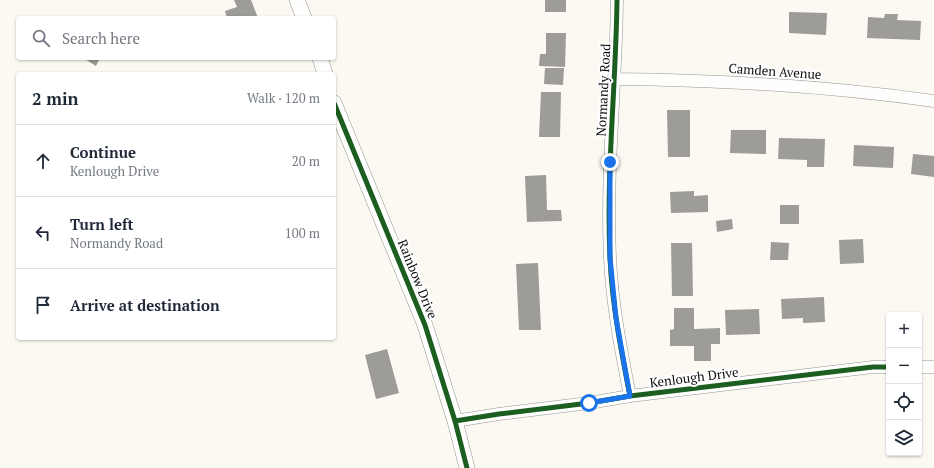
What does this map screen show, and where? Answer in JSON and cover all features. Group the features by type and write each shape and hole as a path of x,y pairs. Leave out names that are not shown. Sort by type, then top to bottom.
{"street":[{"path":"297,0 303,16"},
{"name":"Normandy Road","path":"617,0 617,42 610,162 610,258 616,318 630,396"},
{"path":"321,60 324,72"},
{"name":"Camden Avenue","path":"614,79 688,80 806,86 888,94 934,101"},
{"name":"Rainbow Drive","path":"336,108 425,326 455,421 467,468"},
{"name":"Kenlough Drive","path":"455,421 630,396 873,367 886,367"},
{"path":"922,367 934,367"}],"building":[{"path":"234,0 251,0 257,16 226,16 225,11 237,7"},
{"path":"545,0 566,0 566,12 545,12"},
{"path":"789,12 827,13 826,35 789,33"},
{"path":"885,14 898,14 897,20 921,21 920,40 867,38 868,17 884,18"},
{"path":"546,33 566,33 565,67 539,66 540,54 546,54"},
{"path":"86,60 99,60 96,66"},
{"path":"545,68 564,68 563,85 544,84"},
{"path":"541,92 561,92 560,137 539,137"},
{"path":"667,110 690,110 690,157 668,157"},
{"path":"731,130 766,130 766,154 730,153"},
{"path":"779,138 825,139 824,167 807,167 807,160 778,159"},
{"path":"854,145 894,147 893,168 853,166"},
{"path":"913,154 934,156 934,177 911,174"},
{"path":"546,175 547,210 561,210 562,221 527,222 525,176"},
{"path":"694,191 694,196 708,195 708,212 671,213 670,192"},
{"path":"780,205 799,205 799,224 780,224"},
{"path":"732,219 733,229 717,232 716,221"},
{"path":"863,239 864,263 840,264 839,240"},
{"path":"771,242 789,243 788,260 770,260"},
{"path":"671,243 692,243 693,296 672,296"},
{"path":"538,263 541,330 519,330 516,264"},
{"path":"824,297 825,322 803,323 803,318 782,319 781,299"},
{"path":"674,308 694,308 694,329 720,328 720,344 711,344 711,361 694,361 694,346 670,346 670,330 674,329"},
{"path":"759,309 760,334 726,335 725,310"},
{"path":"387,349 399,393 376,399 365,355"}],"cycle path":[{"path":"617,0 609,194 610,258 615,310 630,396"},
{"path":"336,108 425,325 455,421 467,468"},
{"path":"455,421 630,396 873,367 886,367"}],"route":[{"path":"589,403 630,396 616,318 610,258 610,162"}]}
